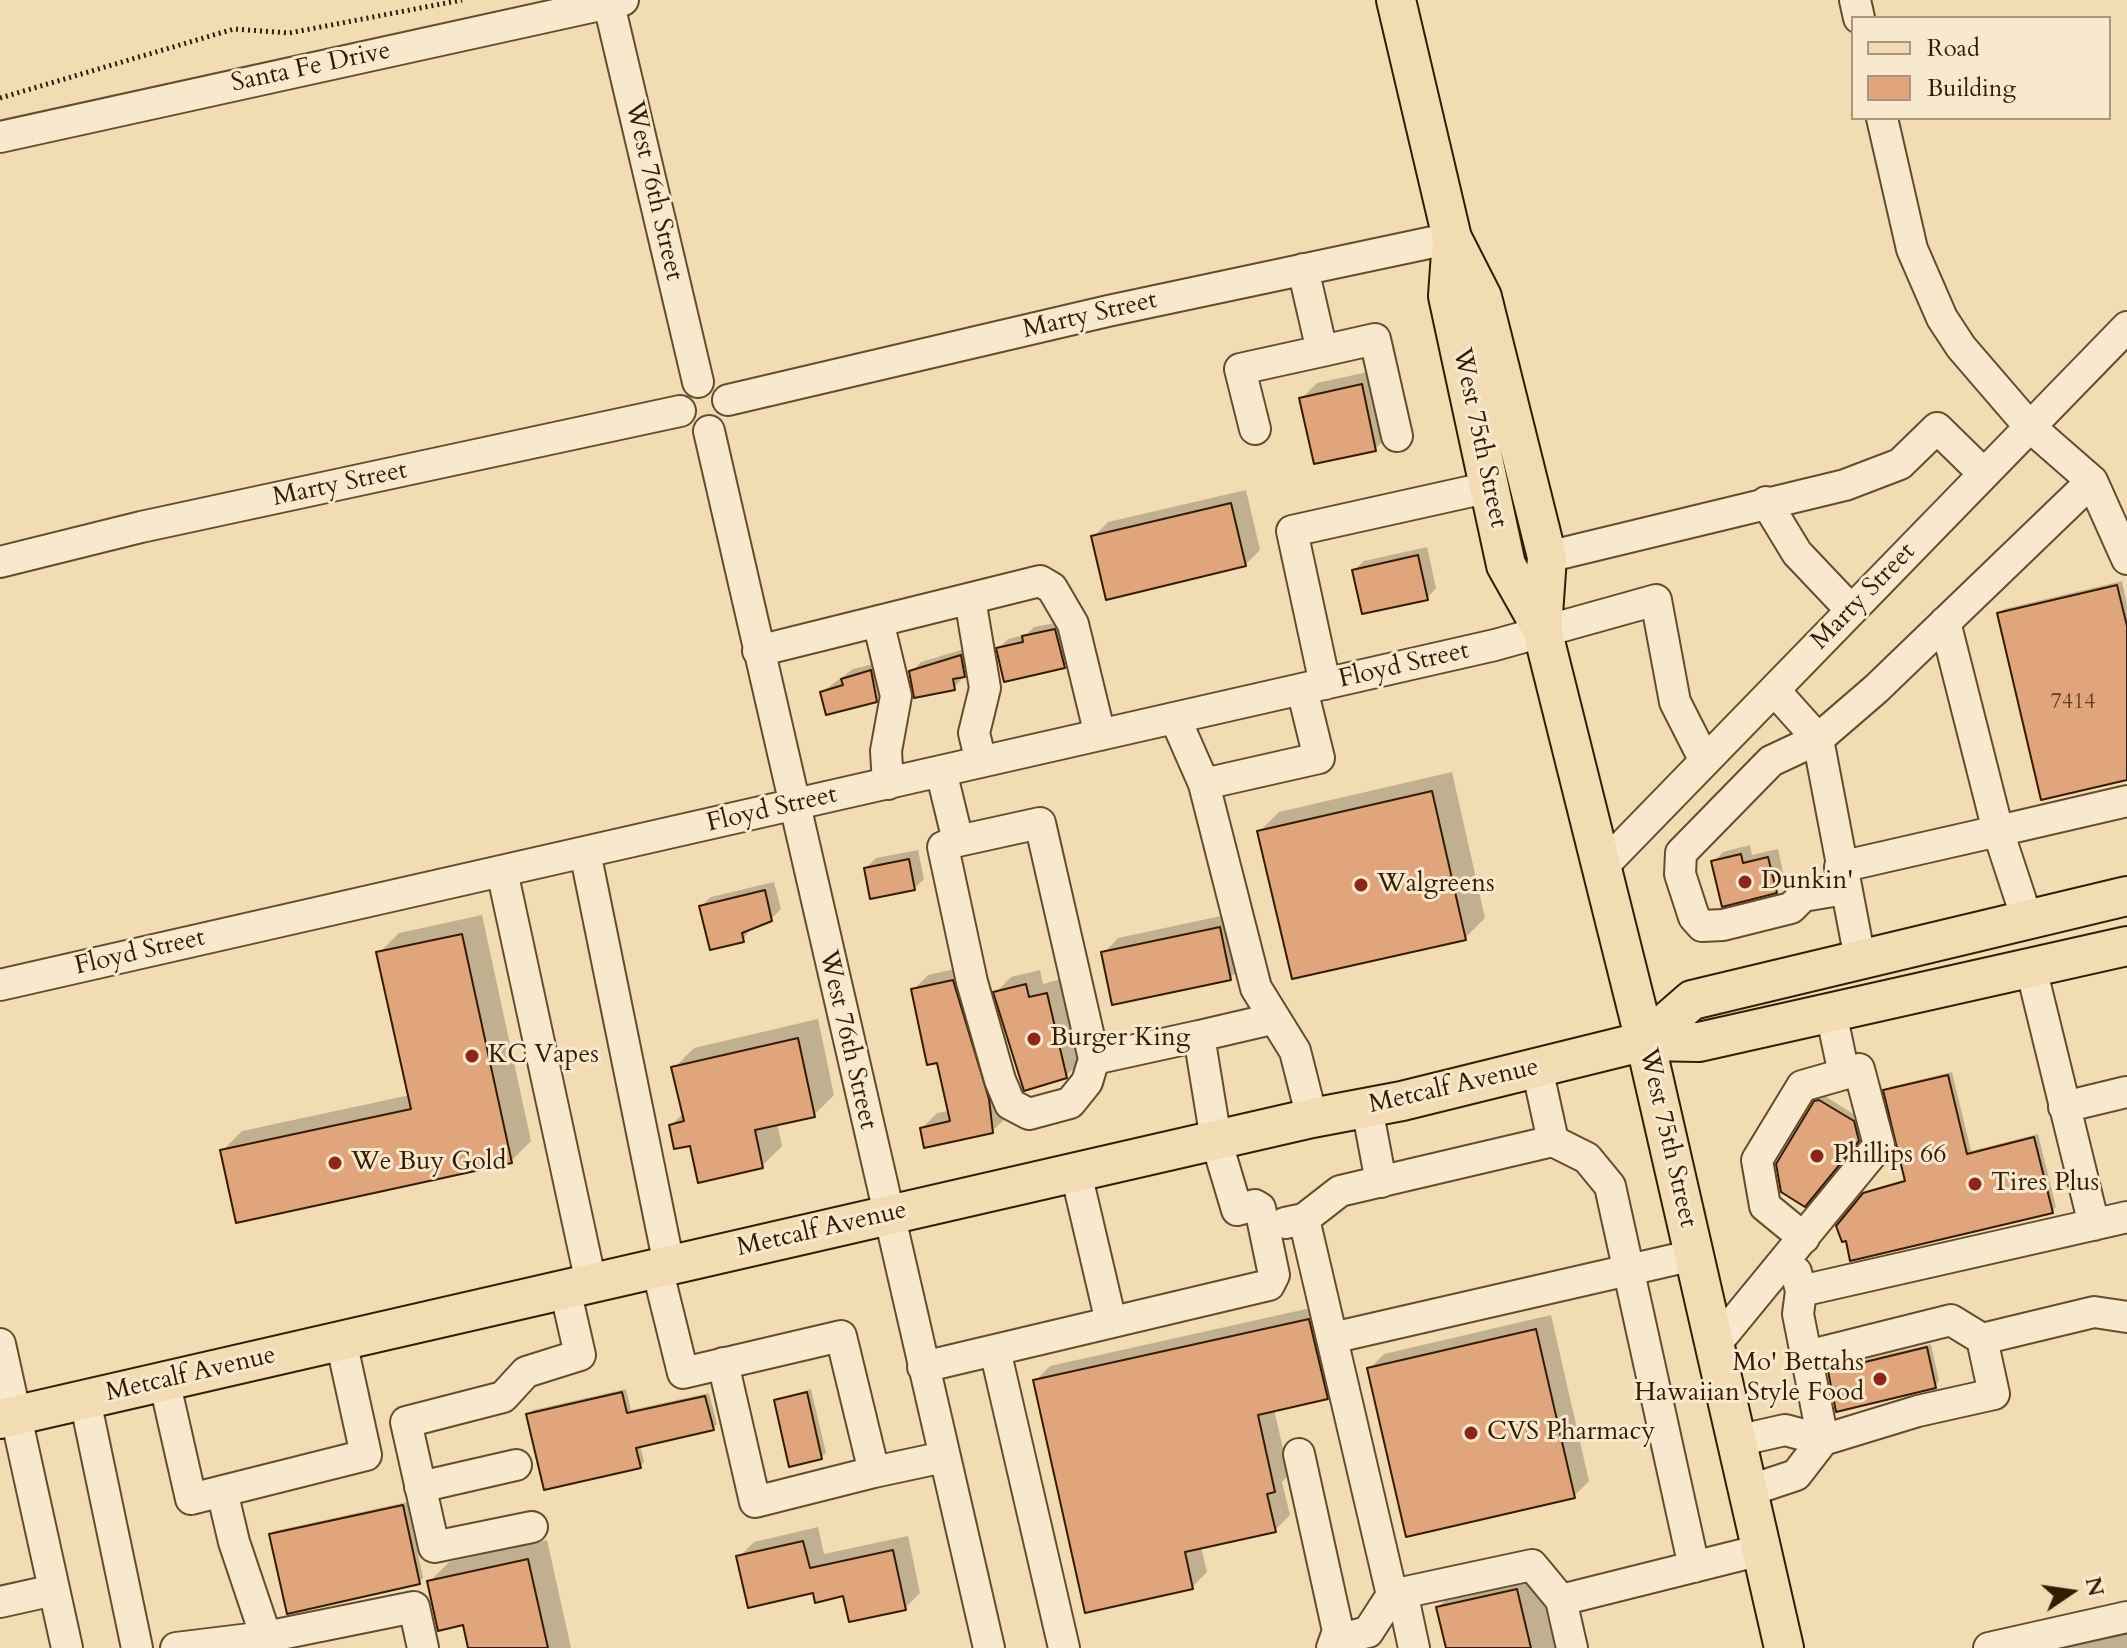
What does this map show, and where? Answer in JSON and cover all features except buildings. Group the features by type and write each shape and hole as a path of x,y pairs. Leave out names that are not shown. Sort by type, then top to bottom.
{"main road":[{"name":"West 75th Street","path":"1396,0 1452,238 1482,297 1547,557 1542,629"},
{"name":"West 75th Street","path":"1452,238 1448,296 1506,565 1542,629 1645,1041 1784,1648"},
{"name":"Metcalf Avenue","path":"1645,1041 1692,1000 2127,896"},
{"name":"Metcalf Avenue","path":"9,1417 1312,1118 1367,1108 1645,1041 1699,1042 2127,946"}],"street":[{"name":"Santa Fe Drive","path":"0,137 613,1"},
{"name":"West 76th Street","path":"613,1 698,382"},
{"path":"1882,120 1912,249 1927,286 1961,347 2029,426 2092,481 2127,559"},
{"name":"Marty Street","path":"728,400 1108,311 1452,238"},
{"path":"1303,269 1322,351"},
{"name":"Marty Street","path":"1602,867 2127,327"},
{"path":"1255,429 1240,369 1375,339 1397,436"},
{"path":"698,382 716,385 728,400 724,421 709,431 688,426 680,411 685,389 698,382"},
{"name":"Marty Street","path":"0,562 141,527 680,411"},
{"path":"1547,557 1845,485 1900,464 1937,428 1983,473"},
{"name":"West 76th Street","path":"709,431 989,1648"},
{"path":"2092,481 1818,739 1771,761 1681,853 1680,874 1694,917 1702,926 1723,925 1791,908 1803,896 1842,878 1998,831 2127,801"},
{"path":"1204,784 1319,758 1314,686 1292,531 1490,487"},
{"path":"1766,502 1797,553 1851,610"},
{"path":"758,651 1040,581 1052,588 1073,624 1100,735"},
{"path":"970,599 985,688 974,733 981,762"},
{"name":"Floyd Street","path":"0,985 1495,645 1542,629 1656,600 1675,702 1705,761"},
{"path":"878,621 896,696 886,751 888,784"},
{"path":"1945,622 1998,831 2027,919"},
{"path":"1775,691 1818,739 1842,878 1860,959"},
{"path":"1175,718 1204,784 1256,988 1272,1019 1295,1051 1312,1118"},
{"path":"941,771 958,841"},
{"path":"1040,823 1094,1059 1087,1082 1070,1103 1029,1114 1010,1104 1000,1080 972,982 943,847 1040,823"},
{"path":"585,852 683,1373 841,1336 874,1472"},
{"path":"502,871 578,1286 580,1355 526,1372 503,1397 406,1422 434,1547 532,1527"},
{"path":"2031,968 2094,1225"},
{"path":"1831,1013 1844,1074"},
{"path":"1094,1059 1272,1019"},
{"path":"923,1367 1269,1285 1274,1275 1260,1208 1255,1205 1237,1210 1216,1140 1199,1036"},
{"path":"1537,1068 1553,1141"},
{"path":"1714,1346 1798,1246 1879,1145 1859,1069 1802,1086 1757,1160 1765,1206 1798,1246 1801,1291 1798,1314 1823,1440 1796,1475 1748,1491"},
{"path":"2064,1107 2126,1092"},
{"path":"1367,1108 1381,1182"},
{"path":"1264,1228 1304,1219 1340,1191 1553,1141 1587,1158 1610,1186 1694,1567"},
{"path":"1076,1173 1111,1322"},
{"path":"1801,1291 2127,1217"},
{"path":"1304,1219 1397,1593 1414,1648"},
{"path":"1332,1338 1694,1255"},
{"path":"1807,1356 1951,1320 1982,1339 2094,1312 2127,1317"},
{"path":"1736,1441 1785,1430 1823,1440 1918,1411 1994,1394 1982,1339"},
{"path":"341,1341 366,1455"},
{"path":"0,1344 9,1417 67,1648"},
{"path":"995,1350 1064,1648"},
{"path":"723,1363 755,1502 944,1457"},
{"path":"164,1380 191,1499 411,1446"},
{"path":"85,1400 137,1648"},
{"path":"1299,1454 1338,1631 1334,1644"},
{"path":"420,1487 516,1465"},
{"path":"222,1491 234,1542 268,1643"},
{"path":"1561,1600 1761,1550"},
{"path":"1334,1644 1368,1632 1397,1593 1532,1565 1561,1600 1572,1648"},
{"path":"0,1602 54,1590"},
{"path":"176,1648 268,1643 414,1607 423,1648"},
{"path":"1989,1648 2127,1617"}],"path":[{"path":"0,98 234,29 289,33 462,0"}],"place":[{"name":"Dunkin'","path":"1745,882"},
{"name":"Walgreens","path":"1361,885"},
{"name":"Burger King","path":"1034,1039"},
{"name":"KC Vapes","path":"472,1056"},
{"name":"Phillips 66","path":"1817,1156"},
{"name":"We Buy Gold","path":"335,1163"},
{"name":"Tires Plus","path":"1975,1184"},
{"name":"Mo' Bettahs Hawaiian Style Food","path":"1880,1379"},
{"name":"CVS Pharmacy","path":"1471,1433"}]}
